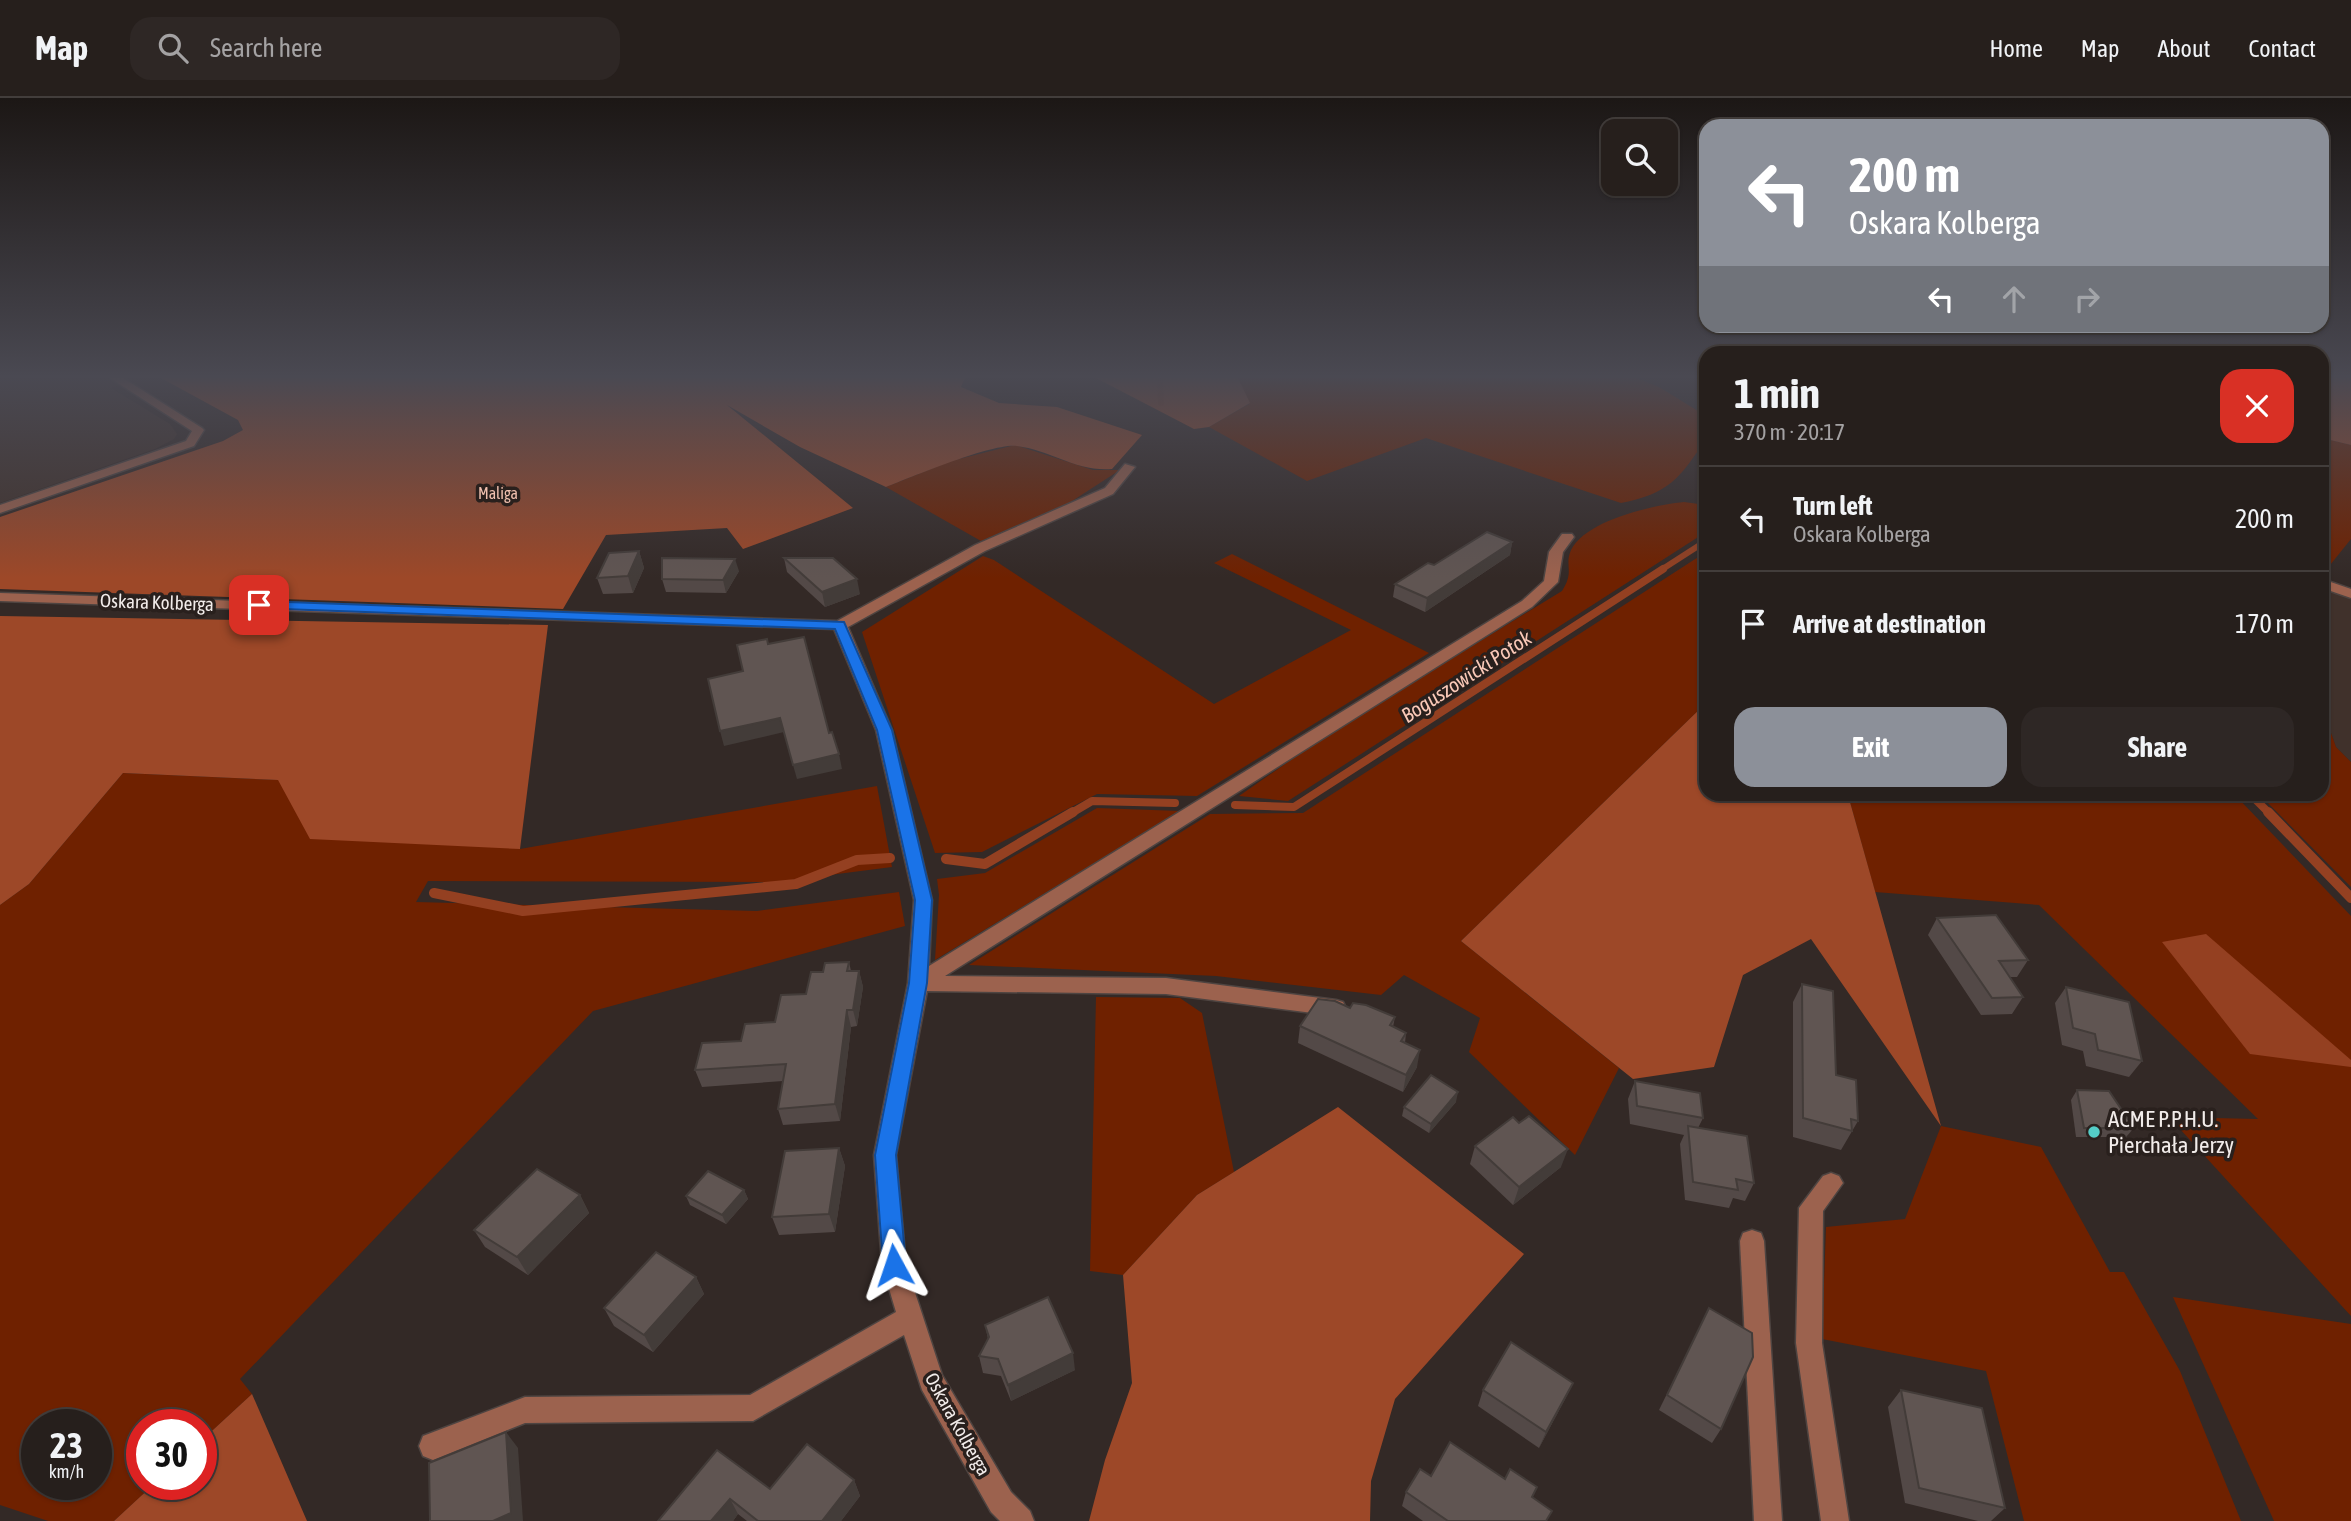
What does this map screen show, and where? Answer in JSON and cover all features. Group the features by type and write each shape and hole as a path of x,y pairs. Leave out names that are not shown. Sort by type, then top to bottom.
{"street":[{"path":"0,509 186,444"},
{"path":"840,625 981,548 1110,491 1129,467"},
{"path":"918,983 1527,604 1551,582 1556,552 1567,537"},
{"path":"2329,586 2351,594"},
{"name":"Oskara Kolberga","path":"0,597 840,625 884,730 923,900 918,983 885,1155 894,1265 932,1381 1001,1502 1020,1521"},
{"path":"918,983 1166,986 1354,1010"},
{"path":"1831,1182 1811,1208 1809,1343 1835,1521"},
{"path":"1752,1241 1768,1521"},
{"path":"433,1446 525,1410 753,1408 911,1317"}],"shaded area":[{"path":"0,444 164,444 155,449 0,503"},
{"path":"1241,444 1408,444 1307,481"},
{"path":"1445,444 1699,444 1689,464 1672,482 1651,495 1621,503"},
{"path":"2329,444 2351,445 2351,539 2329,566"},
{"path":"1015,445 1093,470 1120,470 1069,503 981,541 886,487 951,461"},
{"path":"1684,502 1699,504 1699,537 1288,801 1239,796 1324,737 1562,591 1568,578 1571,550 1579,539 1591,530 1605,522"},
{"path":"1232,554 1429,653 1197,796 1097,794 982,852 935,853 862,632 983,556 994,560 1214,704 1351,630 1214,563"},
{"path":"1699,557 1699,710 1461,941 1619,1068 1575,1155 1469,1052 1480,1018 1404,975 1381,995 1216,976 969,965 1210,814 1303,813"},
{"path":"2329,591 2351,599 2351,762 2336,747 2329,728"},
{"path":"2329,728 2336,747 2351,762 2351,887 2266,801 2329,801"},
{"path":"123,773 278,780 520,849 877,786 892,867 775,882 428,881 416,902 757,911 899,892 905,926 593,1011 240,1379 252,1394 217,1426 217,1409 126,1409 126,1500 137,1500 114,1521 48,1521 0,1505 0,905 29,884"},
{"path":"1850,801 2241,801 2351,916 2351,1316 2169,1117 2258,1119 2039,905 1875,892"},
{"path":"1097,808 1180,811 935,960 939,895 937,879 985,873"},
{"path":"2206,934 2351,1060 2351,1067 2250,1054 2162,942"},
{"path":"1096,997 1180,998 1202,1013 1234,1172 1197,1195 1123,1275 1090,1271"},
{"path":"1941,1126 2041,1147 2110,1272 2124,1272 2180,1371 2241,1521 2024,1521 1986,1371 1822,1339 1826,1227 1905,1219"},
{"path":"2173,1297 2351,1324 2351,1521 2274,1521"}],"green space":[{"name":"Maliga","path":"213,444 775,444 853,508 743,549 727,528 606,535 563,609 0,589 0,517"},
{"name":"Maliga","path":"795,444 1134,444 1112,469 1087,467 1029,448 1005,446 952,462 886,487"},
{"path":"0,616 548,625 520,849 310,839 278,780 123,773 29,884 0,905"},
{"path":"1699,710 1699,801 1850,801 1941,1126 1811,939 1743,975 1714,1067 1633,1079 1461,941"},
{"path":"1338,1107 1524,1254 1395,1399 1371,1481 1370,1521 1089,1521 1105,1460 1132,1383 1123,1275 1197,1195"},
{"path":"252,1394 307,1521 114,1521 137,1500 217,1500 217,1426"}],"building":[{"path":"1487,532 1512,542 1427,598 1395,584 1428,563 1434,565"},
{"path":"639,551 628,576 597,578 609,553"},
{"path":"662,558 735,559 723,580 662,579"},
{"path":"784,558 833,558 857,579 822,592"},
{"path":"804,637 829,733 832,732 839,754 793,765 780,718 720,731 708,679 743,671 737,645 767,639 768,644"},
{"path":"1996,915 2028,960 1999,961 2023,997 1992,998 1937,918"},
{"path":"849,962 847,971 859,971 853,1010 847,1010 835,1104 778,1109 786,1064 695,1070 702,1043 741,1041 745,1024 775,1022 781,995 806,994 811,972 823,972 825,963"},
{"path":"1802,984 1833,991 1836,1075 1856,1080 1858,1121 1851,1119 1852,1131 1803,1118"},
{"path":"2066,987 2129,1002 2142,1061 2098,1050 2095,1034 2073,1028"},
{"path":"1318,999 1335,1001 1350,1008 1353,1003 1366,1005 1395,1017 1390,1025 1406,1033 1401,1041 1420,1050 1406,1075 1300,1026"},
{"path":"1431,1075 1458,1092 1431,1124 1404,1107"},
{"path":"1635,1081 1700,1093 1703,1118 1637,1106"},
{"path":"2077,1090 2109,1091 2134,1128 2084,1128"},
{"path":"1529,1116 1568,1149 1519,1187 1475,1146 1513,1117 1519,1123"},
{"path":"1688,1126 1747,1136 1754,1183 1736,1179 1738,1190 1693,1182"},
{"path":"839,1148 829,1214 772,1217 785,1151"},
{"path":"537,1169 580,1195 517,1257 474,1230"},
{"path":"708,1171 744,1190 722,1215 686,1196"},
{"path":"656,1252 696,1277 644,1335 604,1308"},
{"path":"1048,1297 1073,1353 1008,1385 998,1359 979,1356 989,1337 985,1325"},
{"path":"1709,1308 1752,1333 1753,1357 1721,1429 1667,1395"},
{"path":"1511,1342 1573,1383 1546,1432 1483,1390"},
{"path":"1901,1390 1982,1408 2005,1508 1919,1488"},
{"path":"506,1432 511,1513 493,1521 430,1521 429,1463"},
{"path":"1450,1442 1505,1479 1510,1469 1537,1487 1532,1497 1552,1511 1546,1521 1448,1521 1406,1492 1420,1469 1431,1476"},
{"path":"807,1444 854,1480 822,1521 758,1521 730,1499 711,1521 658,1521 717,1450 770,1489"}],"waterway":[{"name":"Boguszowicki Potok","path":"1661,570 1699,546"},
{"name":"Boguszowicki Potok","path":"1235,805 1294,807 1663,569"},
{"name":"Boguszowicki Potok","path":"1070,814 1092,801 1175,803"},
{"path":"2257,801 2268,812"},
{"name":"Boguszowicki Potok","path":"946,859 985,864 1073,812"},
{"path":"2268,812 2351,898"},
{"path":"434,893 523,911 796,884 857,860 890,858"}],"place":[{"name":"ACME P.P.H.U. Pierchała Jerzy","path":"2094,1132"}],"route":[{"path":"259,605 528,612 840,625 884,730 923,900 918,983 885,1155 894,1265"}]}
